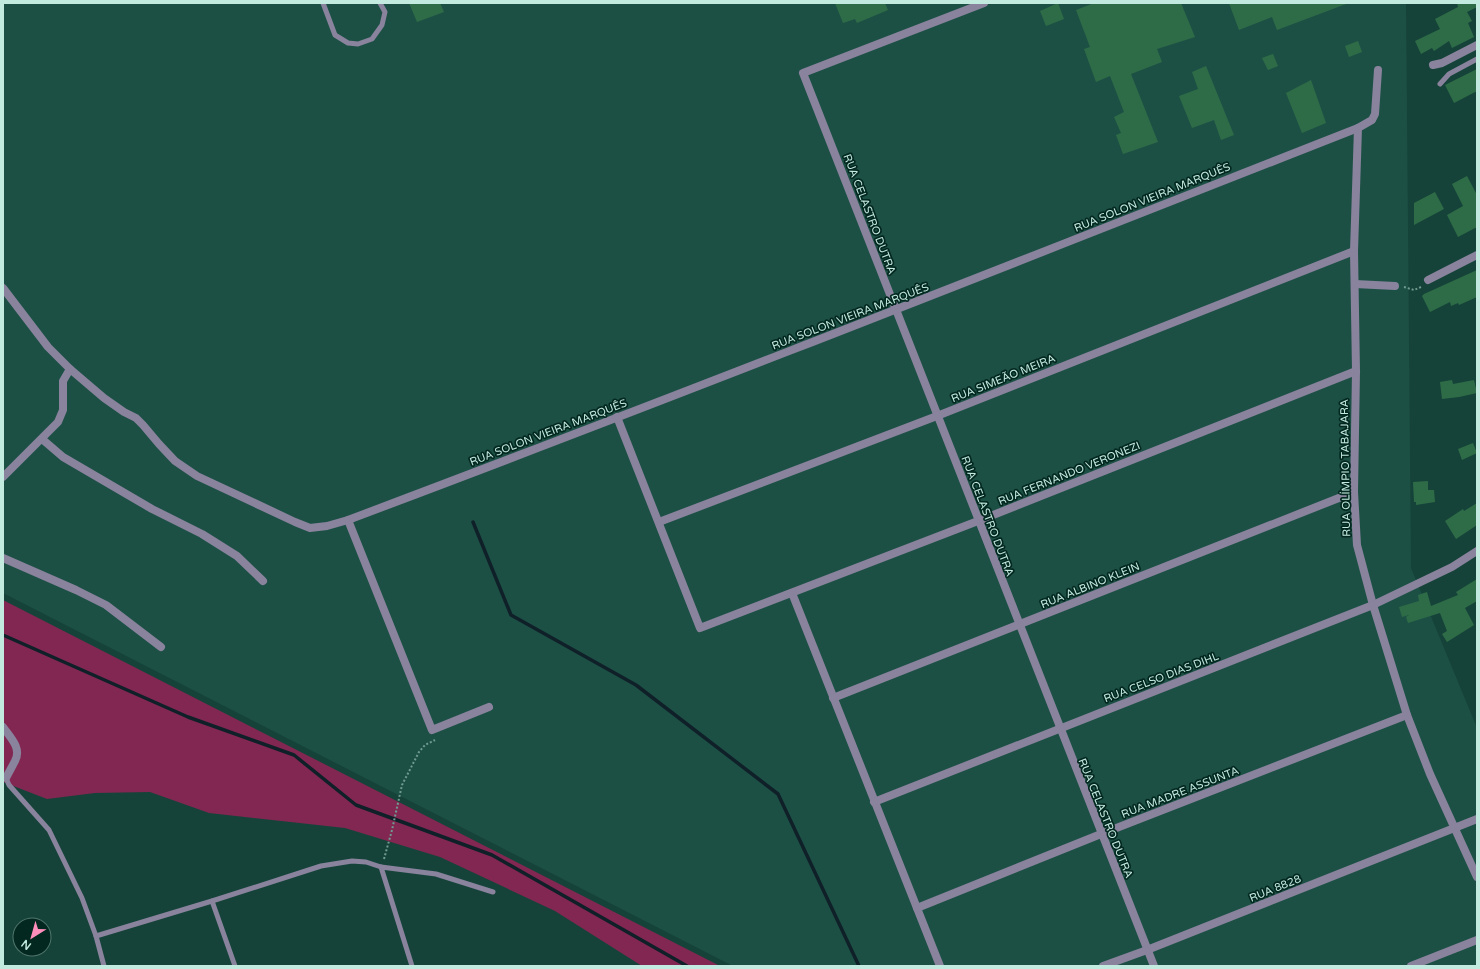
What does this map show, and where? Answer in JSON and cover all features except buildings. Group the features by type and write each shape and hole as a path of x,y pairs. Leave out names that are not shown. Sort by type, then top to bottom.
{"street":[{"name":"RUA CELASTRO DUTRA","path":"984,3 803,73 1154,966"},
{"path":"1433,65 1442,63 1477,45"},
{"path":"1358,128 1372,120 1375,114 1378,70"},
{"name":"RUA OLÍMPIO TABAJARA","path":"1358,128 1354,251 1356,371 1354,492 1357,545 1373,605 1407,715 1430,774 1477,877"},
{"name":"RUA SOLON VIEIRA MARQUÊS","path":"3,288 48,347 70,369 104,398 124,412 136,418 174,461 197,476 295,522 310,528 327,526 348,520 617,418 1358,128"},
{"name":"RUA SIMEÃO MEIRA","path":"659,522 937,416 1354,251"},
{"path":"1428,280 1477,255"},
{"path":"1355,284 1395,286"},
{"path":"3,477 58,422 63,410 63,381 70,369"},
{"name":"RUA FERNANDO VERONEZI","path":"659,522 700,628 1356,371"},
{"path":"617,418 659,522"},
{"path":"42,439 63,457 152,509 202,534 237,556 263,581"},
{"name":"RUA ALBINO KLEIN","path":"833,698 1354,492"},
{"path":"348,520 432,730 489,707"},
{"name":"RUA CELSO DIAS DIHL","path":"874,802 1373,605 1452,567 1477,552"},
{"path":"3,558 106,605 161,647"},
{"path":"792,593 940,966"},
{"name":"RUA MADRE ASSUNTA","path":"917,908 1101,834 1407,715"},
{"path":"3,727 15,743 18,752 6,778"},
{"name":"RUA 8828","path":"1103,966 1147,950 1477,819"},
{"path":"1411,966 1477,940"}],"lane":[{"path":"323,3 335,35 348,43 358,44 372,39 382,25 385,12 380,3"},
{"path":"1440,84 1449,74 1477,60"},
{"path":"6,778 9,785 49,830 82,898 96,936 104,966"},
{"path":"96,936 212,902 321,866 352,861 366,862 380,867 436,874 493,892"},
{"path":"380,867 412,966"},
{"path":"212,902 235,966"}],"path":[{"path":"1395,286 1417,289 1428,280"},
{"path":"380,867 387,853 402,785 419,752 425,745 437,739"}],"shaded area":[{"path":"3,3 1406,3 1411,568 1477,728 1477,966 733,966 3,593"},
{"path":"3,600 720,966 642,966 555,911 440,857 345,828 209,813 150,792 95,793 47,799 3,782"}],"waterway":[{"path":"473,522 511,615 636,685 778,794 859,966"},
{"path":"3,635 188,717 294,755 356,805 492,855 687,966"}]}
